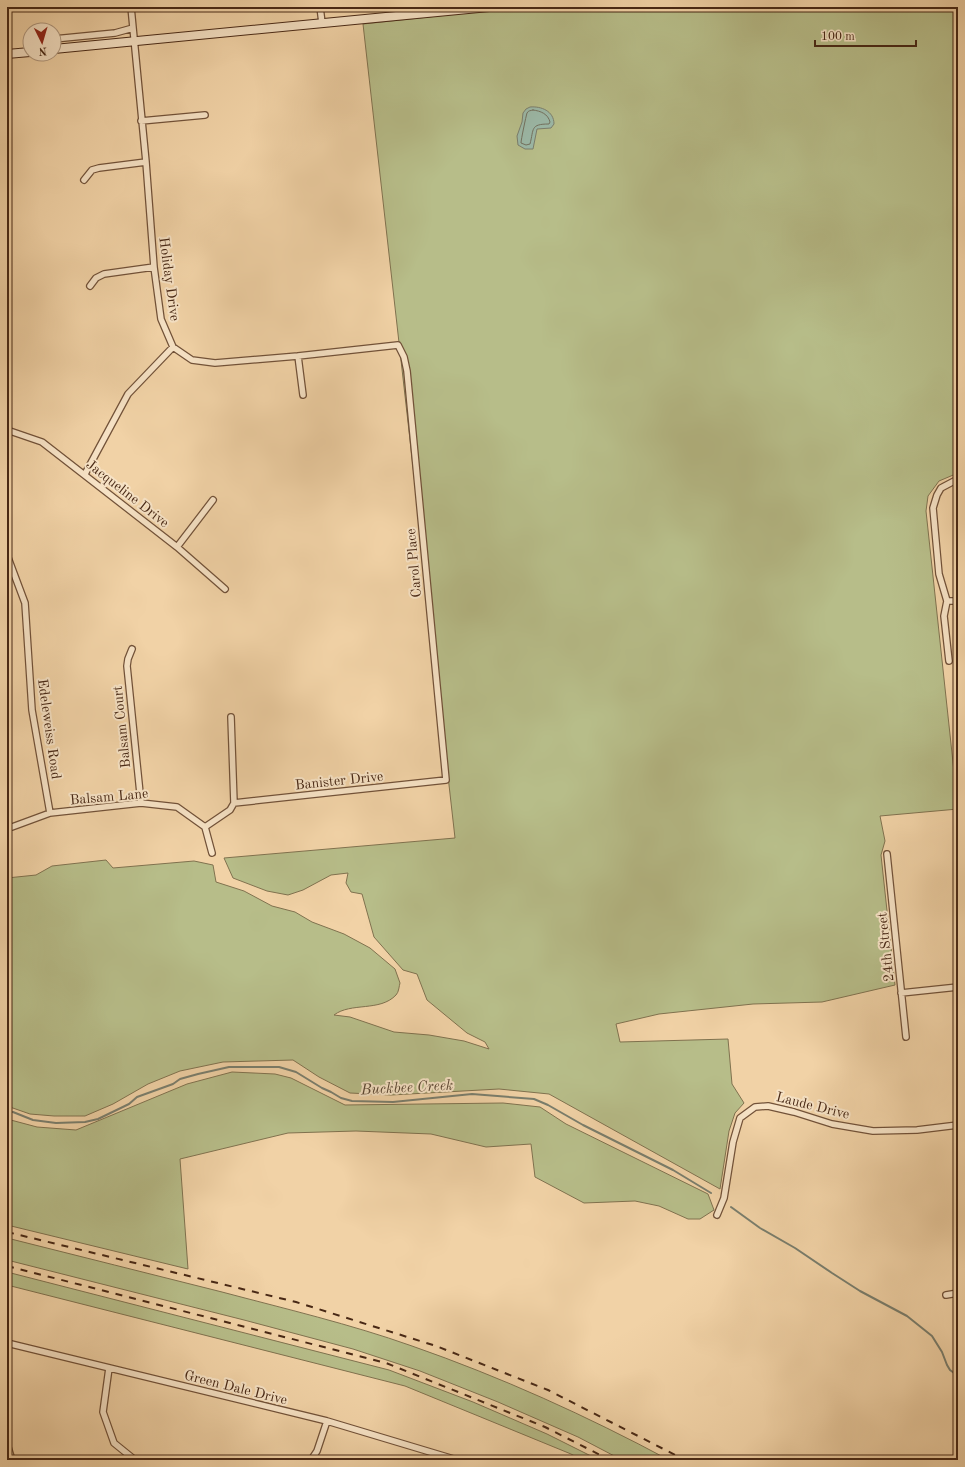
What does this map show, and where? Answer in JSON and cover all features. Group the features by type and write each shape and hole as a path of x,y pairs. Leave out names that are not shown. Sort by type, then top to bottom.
{"street":[{"name":"Holiday Drive","path":"131,7 146,162 154,267 161,318 174,347"},
{"path":"320,7 322,23"},
{"path":"62,48 489,7"},
{"path":"62,38 115,33 133,28"},
{"path":"7,54 22,53"},
{"path":"141,121 205,115"},
{"path":"84,180 92,170 146,162"},
{"path":"90,286 96,278 104,274 154,267"},
{"name":"Carol Place","path":"298,356 398,345 404,358 407,371 446,780"},
{"path":"85,474 128,394 174,347 192,360 215,363 298,356 303,395"},
{"name":"Jacqueline Drive","path":"7,430 42,442 177,547 225,589"},
{"path":"949,661 944,616 947,601 939,574 932,515 934,501 941,488 958,479"},
{"path":"177,547 214,500"},
{"name":"Edeleweiss Road","path":"7,555 25,603 32,710 50,813"},
{"path":"947,601 958,601"},
{"name":"Balsam Court","path":"132,649 127,666 141,802"},
{"path":"212,853 206,827 230,810 234,803 231,717"},
{"name":"Banister Drive","path":"234,803 446,780"},
{"name":"Balsam Lane","path":"7,827 12,827 50,813 141,802 176,807 206,827"},
{"name":"24th Street","path":"887,854 906,1037"},
{"path":"901,993 958,987"},
{"name":"Laude Drive","path":"717,1215 724,1198 733,1142 740,1118 755,1107 768,1106 794,1112 832,1124 874,1131 917,1130 958,1125"},
{"path":"946,1294 958,1293"},
{"name":"Green Dale Drive","path":"7,1343 327,1421 458,1460"},
{"path":"109,1368 103,1412 114,1443 135,1460"},
{"path":"311,1460 317,1451 327,1421"},
{"path":"7,1444 12,1460"}],"green space":[{"path":"522,7 958,7 958,473 939,481 928,496 926,511 958,809 880,816 885,841 881,855 895,985 822,1002 753,1004 659,1014 616,1024 620,1042 728,1039 732,1084 744,1103 735,1113 729,1131 720,1189 549,1094 499,1089 391,1095 350,1093 319,1077 293,1060 223,1062 180,1071 148,1084 113,1104 85,1116 30,1114 7,1106 7,878 36,875 52,866 106,860 113,868 194,861 213,865 216,882 244,891 272,906 295,912 312,922 344,934 370,948 395,969 400,983 396,995 382,1003 341,1011 334,1015 350,1017 394,1032 429,1035 464,1041 489,1049 485,1042 467,1033 427,1000 417,974 403,970 374,937 362,894 351,892 346,883 348,873 331,875 303,890 288,895 267,891 233,878 224,858 455,838 363,24"},
{"path":"232,1072 275,1074 291,1078 345,1105 503,1103 540,1107 566,1124 708,1194 714,1210 700,1219 688,1219 659,1206 635,1201 584,1203 535,1177 531,1144 486,1147 431,1134 356,1131 288,1133 180,1159 188,1269 7,1225 7,1119 37,1127 76,1130 187,1084"},
{"path":"7,1238 222,1292 389,1338 511,1384 607,1428 669,1460 622,1460 578,1437 498,1402 420,1371 353,1349 7,1260"},
{"path":"7,1272 389,1370 473,1402 547,1434 599,1460 582,1460 571,1454 405,1386 7,1285"}],"water":[{"path":"530,107 538,107 546,110 552,116 554,124 551,128 537,129 533,149 525,149 518,145 517,136 522,122 523,113"}],"waterway":[{"name":"Buckbee Creek","path":"7,1112 13,1112 33,1120 56,1123 85,1122 98,1119 129,1104 137,1097 173,1084 180,1079 229,1067 279,1067 296,1072 341,1098 352,1101 393,1102 472,1094 534,1099 673,1170 711,1193"},
{"path":"731,1207 760,1228 795,1248 860,1291 907,1316 932,1336 942,1352 950,1370 958,1376"}],"railway":[{"path":"7,1232 296,1302 436,1346 548,1390 685,1460"},
{"path":"7,1266 386,1363 545,1427 610,1460"}]}
